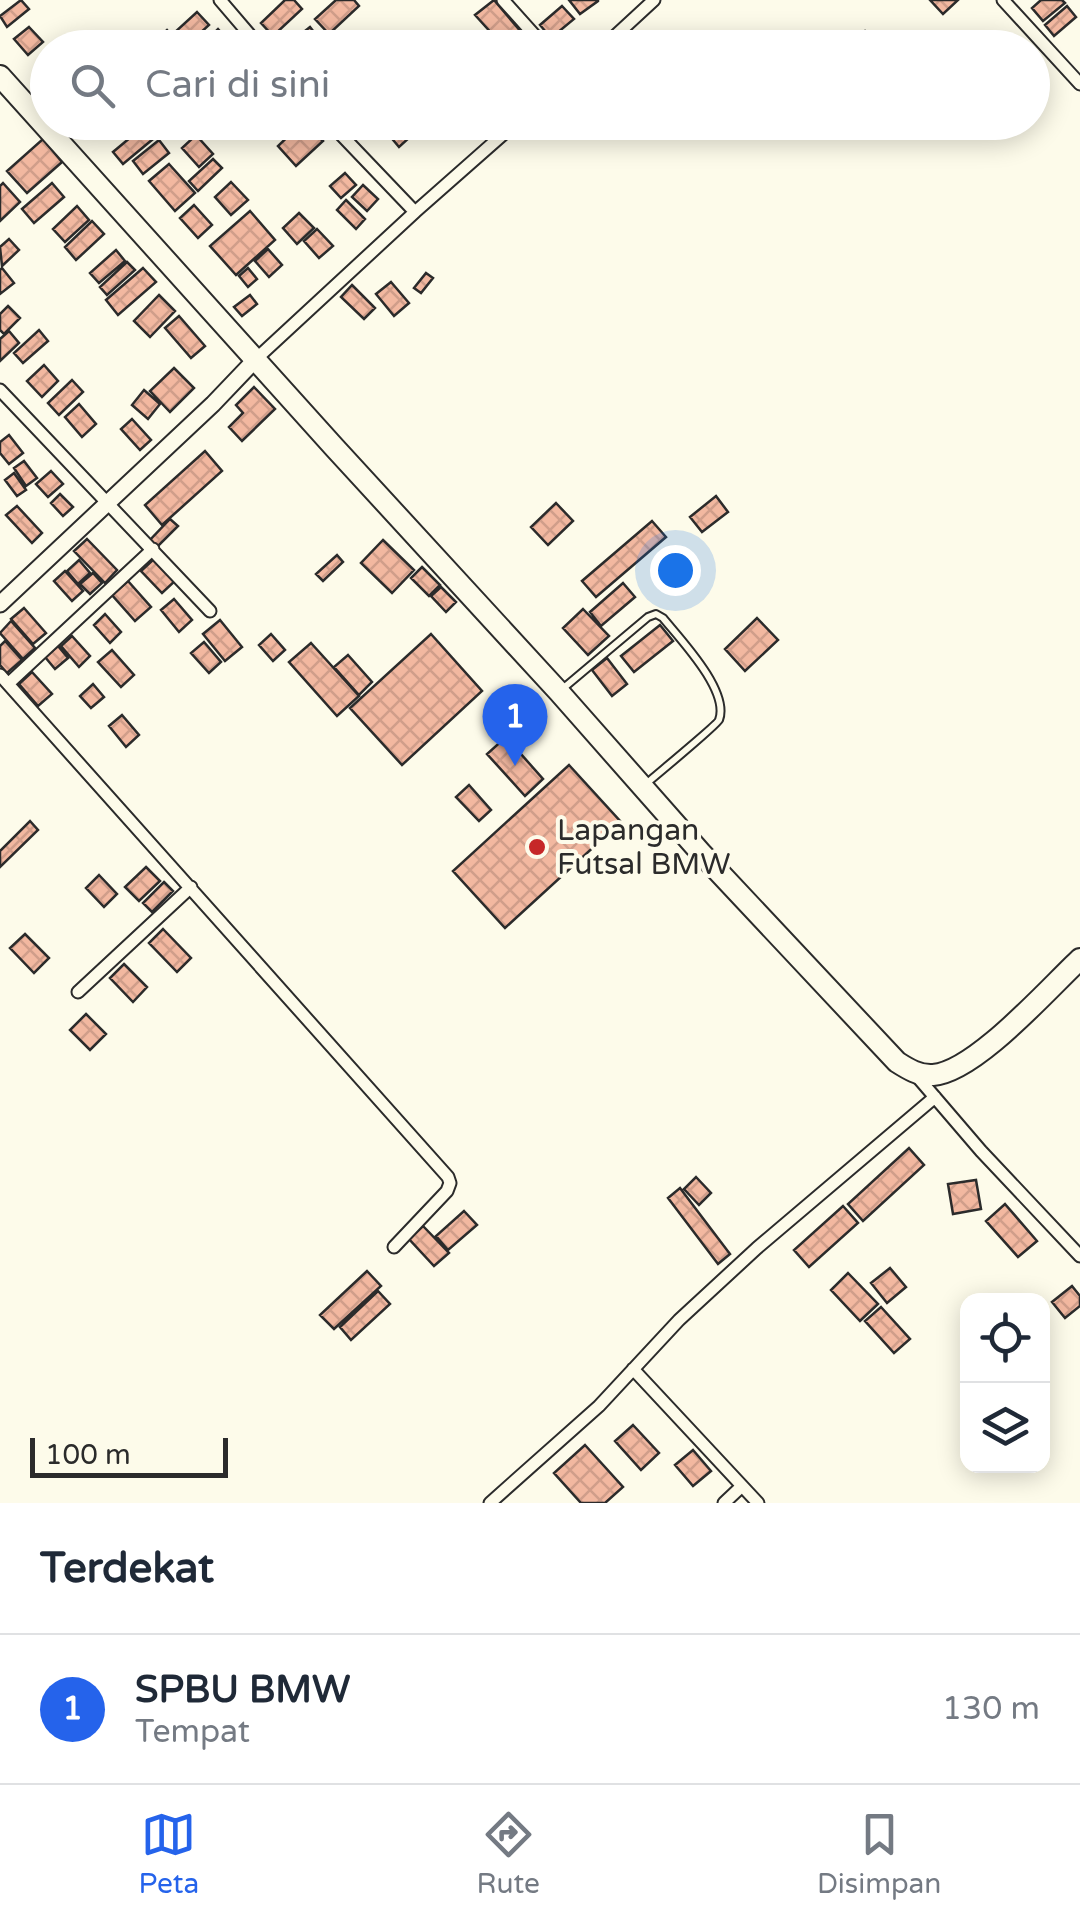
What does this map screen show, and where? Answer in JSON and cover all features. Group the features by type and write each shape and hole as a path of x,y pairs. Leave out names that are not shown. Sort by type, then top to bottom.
{"highway":[{"path":"0,76 30,109"},
{"path":"57,140 897,1062 915,1073 945,1073 1004,1032 1080,959"}],"street":[{"path":"220,0 246,30"},
{"path":"503,0 530,30"},
{"path":"622,30 654,0"},
{"path":"1003,0 1030,30"},
{"path":"1050,51 1080,84"},
{"path":"346,140 415,212"},
{"path":"0,604 255,360 497,140"},
{"path":"0,390 210,611"},
{"path":"153,549 4,680 450,1180 447,1191 394,1246"},
{"path":"78,992 191,887"},
{"path":"915,1073 1080,1256"},
{"path":"490,1503 585,1419 757,1248 935,1096"},
{"path":"633,1368 758,1503"},
{"path":"724,1503 742,1486"}],"lane":[{"path":"559,692 648,616 656,614 663,618 711,681 720,716 715,726 679,752 643,786"}],"building":[{"path":"21,0 29,9 7,27 0,16"},
{"path":"285,0 294,0 302,9 279,30 267,30 261,23"},
{"path":"336,0 354,0 359,6 333,30 325,30 315,19"},
{"path":"494,0 519,30 489,30 475,15"},
{"path":"569,0 598,0 598,1 580,14"},
{"path":"930,0 958,0 943,14"},
{"path":"1041,0 1065,3 1043,21 1032,8"},
{"path":"562,6 574,19 561,30 544,30 540,25"},
{"path":"1067,6 1076,17 1054,36 1045,25"},
{"path":"197,12 209,25 204,30 177,30"},
{"path":"29,27 30,53 28,55 14,39"},
{"path":"42,140 62,162 27,193 7,171"},
{"path":"127,140 152,140 123,164 113,152"},
{"path":"159,140 169,153 143,174 133,161"},
{"path":"191,140 200,140 213,154 199,167 182,148"},
{"path":"284,140 323,141 296,166 278,146"},
{"path":"213,159 222,168 198,191 189,181"},
{"path":"169,164 195,193 175,211 149,181"},
{"path":"345,173 356,185 341,198 330,186"},
{"path":"231,182 248,200 231,215 215,197"},
{"path":"3,183 20,202 0,221 0,186"},
{"path":"52,183 64,197 34,223 22,209"},
{"path":"363,185 378,199 367,211 352,197"},
{"path":"346,200 365,219 356,229 337,210"},
{"path":"194,205 212,225 198,238 180,218"},
{"path":"77,206 89,220 65,242 53,229"},
{"path":"250,211 275,240 236,275 210,246"},
{"path":"299,213 314,228 297,244 283,228"},
{"path":"92,221 104,234 76,260 65,247"},
{"path":"317,229 333,246 319,258 304,241"},
{"path":"9,239 19,250 2,266 0,247"},
{"path":"268,249 282,265 269,277 255,261"},
{"path":"116,250 125,261 99,283 90,273"},
{"path":"127,262 135,270 107,295 100,287"},
{"path":"143,268 156,282 118,315 106,300"},
{"path":"248,268 257,279 248,287 239,276"},
{"path":"0,270 14,283 0,294"},
{"path":"426,273 433,278 421,293 414,288"},
{"path":"391,282 409,303 394,316 376,294"},
{"path":"352,285 375,308 364,319 341,297"},
{"path":"159,295 175,311 150,337 134,321"},
{"path":"250,295 257,304 242,316 234,307"},
{"path":"8,306 20,318 4,334 0,330 0,314"},
{"path":"179,316 205,346 191,358 165,328"},
{"path":"39,330 48,341 23,363 14,353"},
{"path":"9,331 19,343 0,361 0,339"},
{"path":"44,365 58,381 42,397 27,381"},
{"path":"174,368 194,388 170,412 150,391"},
{"path":"72,380 83,392 59,415 48,403"},
{"path":"254,387 275,409 242,441 229,427 243,413 236,405"},
{"path":"144,390 160,404 148,419 132,405"},
{"path":"79,404 96,424 82,437 65,417"},
{"path":"132,419 151,440 140,450 121,429"},
{"path":"9,435 23,453 9,464 0,453 0,442"},
{"path":"205,451 222,471 162,525 145,505"},
{"path":"24,461 37,478 26,486 14,468"},
{"path":"51,471 63,484 48,497 36,484"},
{"path":"14,473 26,490 17,496 5,480"},
{"path":"60,494 73,507 63,516 51,503"},
{"path":"716,496 728,512 702,532 690,517"},
{"path":"556,503 573,521 548,545 531,527"},
{"path":"17,506 42,533 32,543 6,515"},
{"path":"170,519 178,526 156,548 149,541"},
{"path":"652,521 666,537 596,597 582,581"},
{"path":"87,539 117,570 105,583 74,551"},
{"path":"383,540 414,570 392,593 361,563"},
{"path":"337,555 343,562 323,581 316,574"},
{"path":"155,558 176,580 162,593 141,571"},
{"path":"79,560 90,573 78,584 67,571"},
{"path":"422,567 440,585 429,596 411,578"},
{"path":"65,571 83,591 72,601 54,581"},
{"path":"93,573 102,583 90,594 80,584"},
{"path":"128,581 151,607 135,621 112,595"},
{"path":"623,583 635,597 601,626 590,612"},
{"path":"441,587 456,602 446,612 431,596"},
{"path":"174,599 192,620 179,632 161,610"},
{"path":"24,608 46,633 33,644 11,619"},
{"path":"583,609 609,636 588,655 563,628"},
{"path":"105,614 121,632 110,643 94,625"},
{"path":"757,618 778,640 745,671 725,649"},
{"path":"220,620 242,647 225,661 203,634"},
{"path":"11,621 35,648 23,659 0,633"},
{"path":"660,625 673,641 634,672 621,656"},
{"path":"271,634 285,650 273,661 259,645"},
{"path":"431,634 482,691 402,765 350,708"},
{"path":"72,636 90,656 79,667 61,646"},
{"path":"5,641 22,660 7,673 0,665 0,646"},
{"path":"204,642 221,662 209,673 191,653"},
{"path":"311,643 359,696 337,716 289,662"},
{"path":"58,646 68,658 55,669 45,657"},
{"path":"112,650 134,675 121,687 98,662"},
{"path":"348,655 372,682 359,695 334,667"},
{"path":"607,658 627,684 612,696 592,670"},
{"path":"32,672 52,694 38,706 19,684"},
{"path":"93,684 104,697 91,708 80,696"},
{"path":"122,715 139,735 126,747 109,726"},
{"path":"506,737 543,779 525,796 487,754"},
{"name":"Lapangan Futsal BMW","path":"569,765 621,822 505,928 453,871"},
{"path":"469,785 491,810 479,821 456,797"},
{"path":"30,821 38,830 0,867 0,851"},
{"path":"146,867 160,881 139,901 125,887"},
{"path":"99,875 117,894 104,907 86,888"},
{"path":"164,882 173,891 152,912 143,903"},
{"path":"163,929 191,958 177,972 149,943"},
{"path":"25,934 49,958 34,973 10,948"},
{"path":"124,964 147,987 133,1002 110,978"},
{"path":"86,1014 106,1034 90,1050 70,1030"},
{"path":"909,1148 924,1165 863,1221 848,1204"},
{"path":"696,1177 711,1193 699,1205 684,1189"},
{"path":"976,1180 981,1209 953,1214 948,1184"},
{"path":"680,1188 730,1254 718,1264 668,1198"},
{"path":"1005,1204 1037,1241 1018,1257 986,1221"},
{"path":"843,1206 858,1223 809,1267 794,1250"},
{"path":"464,1211 477,1225 448,1250 436,1236"},
{"path":"423,1226 449,1253 434,1266 409,1239"},
{"path":"890,1268 906,1287 887,1303 871,1283"},
{"path":"367,1271 381,1286 334,1329 320,1315"},
{"path":"848,1273 878,1304 860,1321 831,1290"},
{"path":"1072,1286 1080,1296 1080,1306 1065,1318 1052,1302"},
{"path":"378,1291 390,1304 351,1340 340,1327"},
{"path":"881,1307 910,1339 894,1353 865,1321"},
{"path":"633,1425 659,1453 641,1470 615,1441"},
{"path":"585,1445 623,1487 605,1503 581,1503 554,1473"},
{"path":"693,1450 711,1471 693,1486 675,1465"}],"place":[{"name":"SPBU BMW","path":"515,766"},
{"name":"Lapangan Futsal BMW","path":"537,847"}]}
